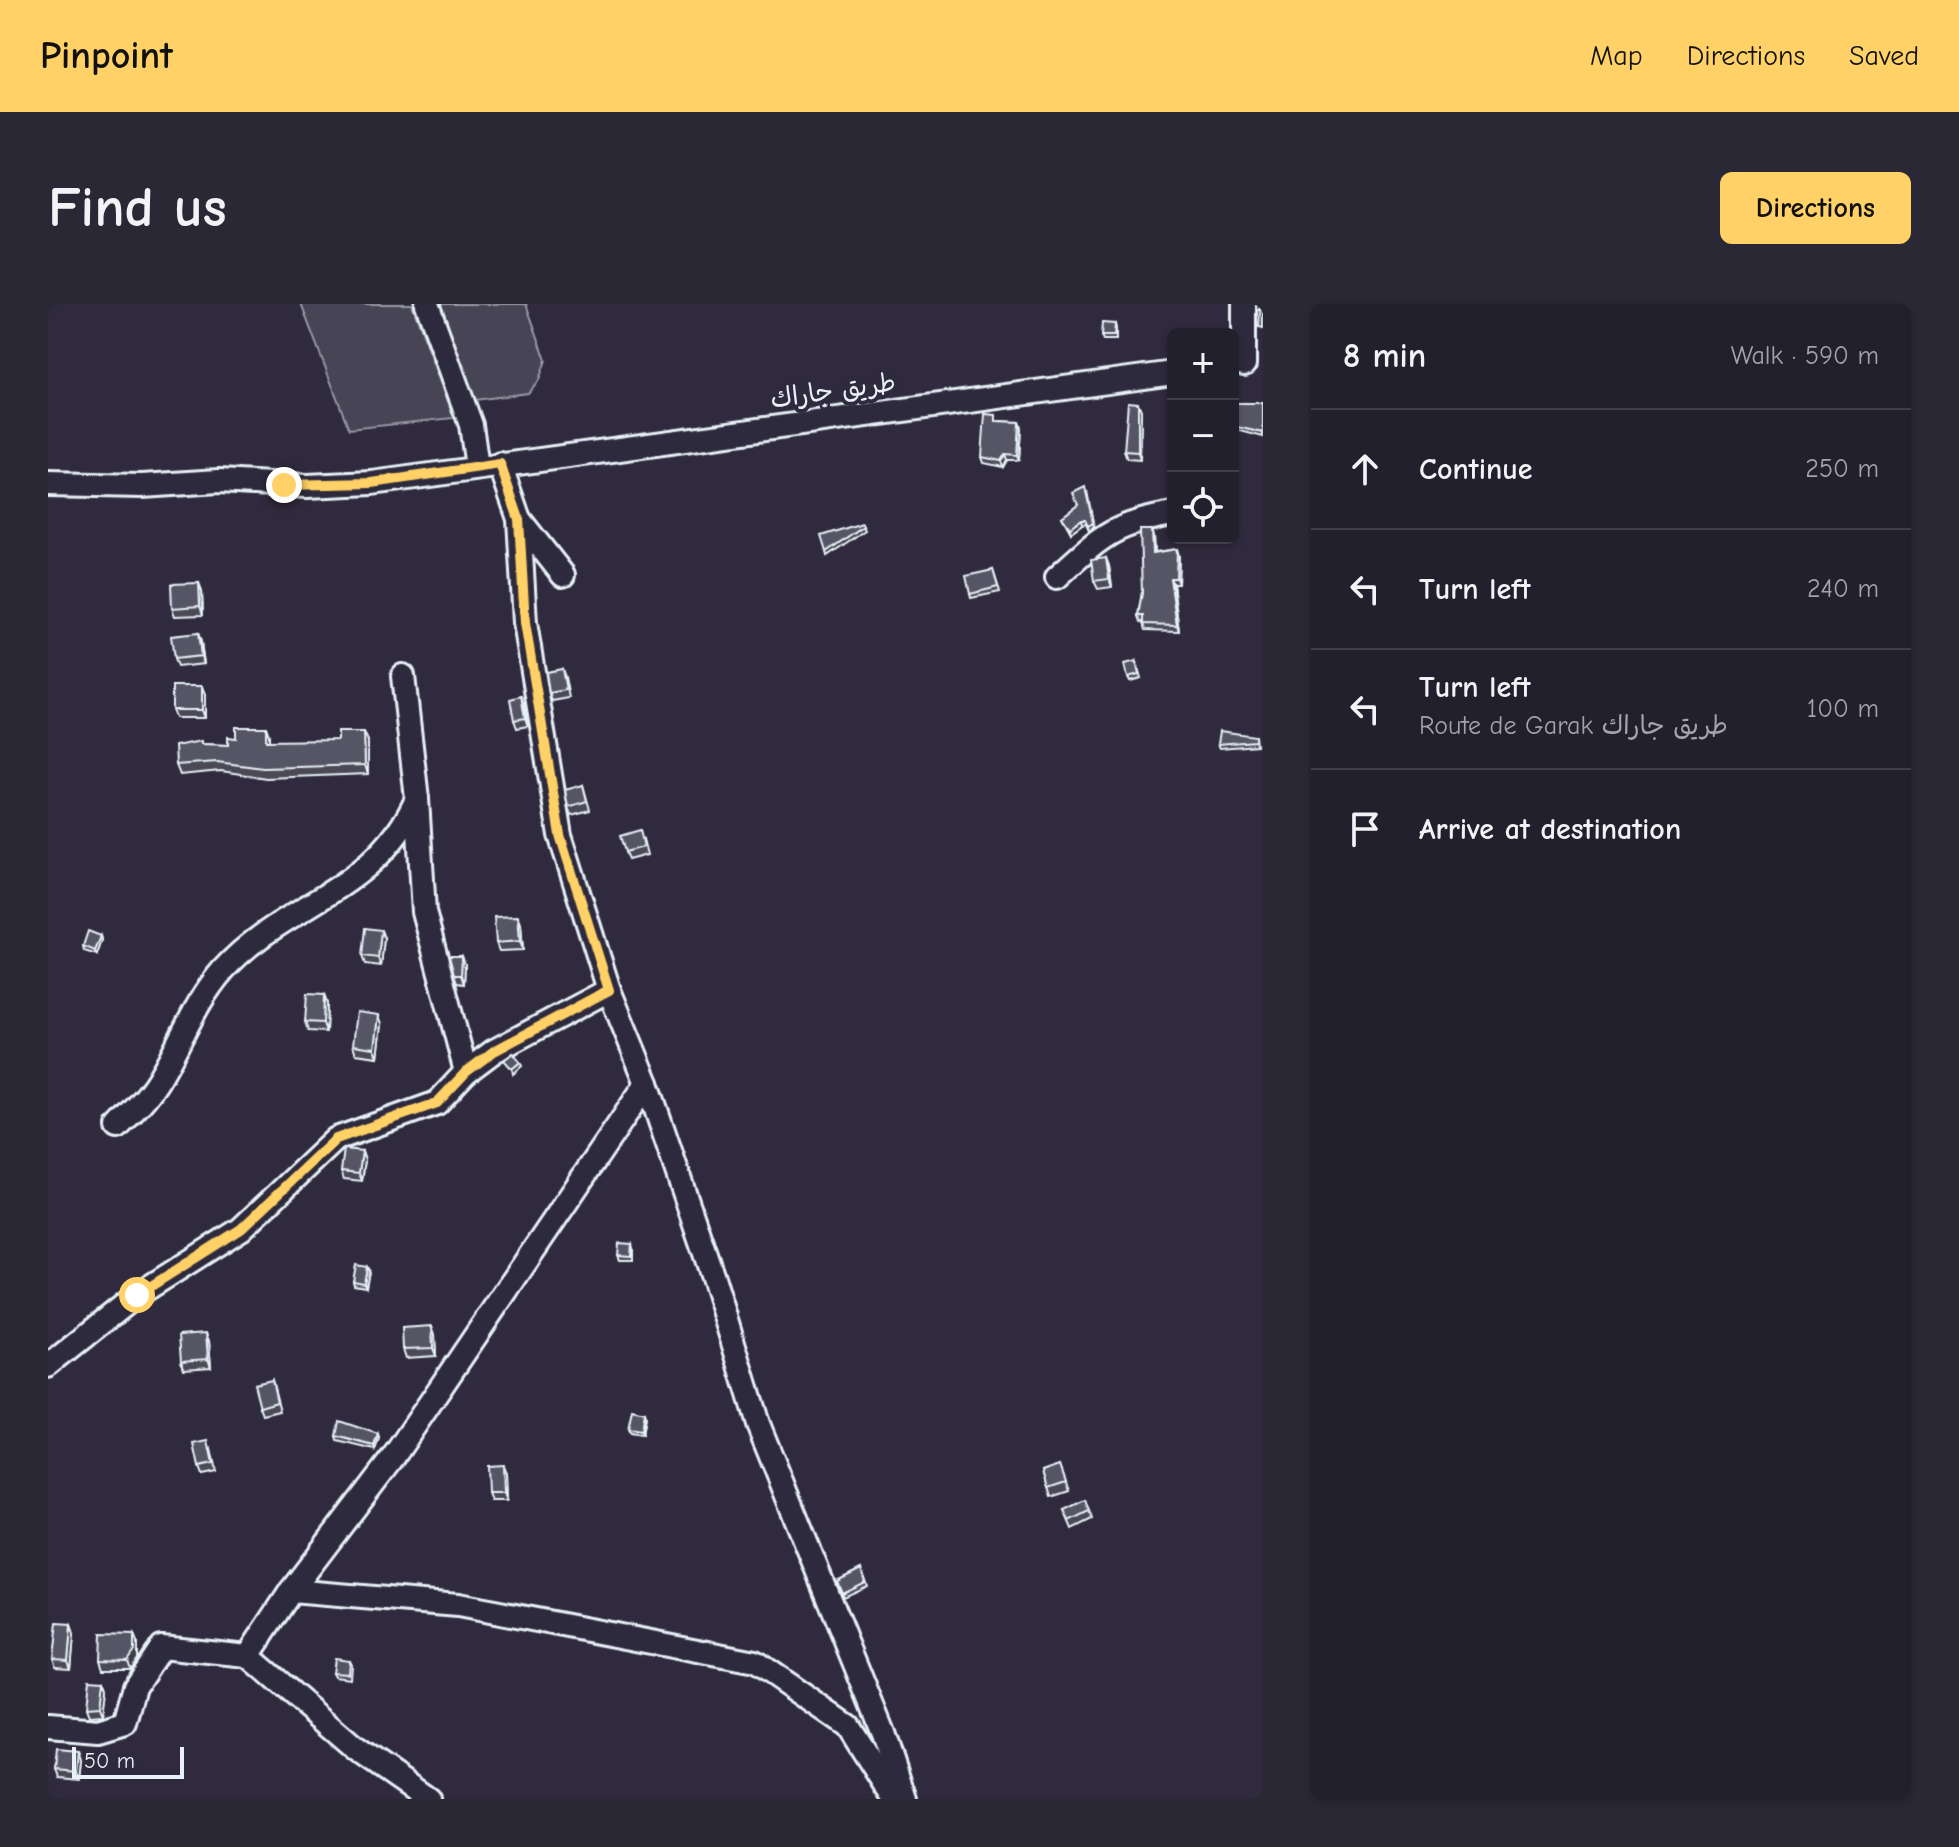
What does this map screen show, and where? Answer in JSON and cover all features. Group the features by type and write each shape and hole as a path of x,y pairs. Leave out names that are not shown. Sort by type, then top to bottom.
{"street":[{"path":"427,304 471,425 477,467"},
{"path":"1244,304 1247,364"},
{"name":"طريق جاراك","path":"48,484 142,486 219,481 342,485 1167,374"},
{"path":"500,464 519,519 525,623 560,835 609,990 647,1083 758,1424 883,1733 905,1799"},
{"path":"1057,577 1108,532 1133,521 1167,515"},
{"path":"519,519 563,575"},
{"path":"403,676 417,799 424,912 466,1072"},
{"path":"118,1127 161,1076 188,1019 223,970 247,949 371,865 390,845 417,799"},
{"path":"48,1366 137,1295 241,1229 336,1139 437,1103 466,1072 494,1051 609,990"},
{"path":"248,1656 291,1591 394,1456 647,1083"},
{"path":"291,1591 458,1605 755,1662 848,1726 894,1799"},
{"path":"48,1727 98,1731 125,1723 135,1686 161,1647 248,1656 356,1749 428,1799"}],"shaded area":[{"path":"301,304 412,304 454,418 349,429"},
{"path":"440,304 526,304 546,360 539,380 528,393 475,400"}],"building":[{"path":"1256,304 1263,304 1263,328 1259,327 1260,309 1256,311"},
{"path":"1102,323 1115,324 1114,336 1101,336"},
{"path":"1128,402 1138,403 1138,452 1124,451"},
{"path":"1239,403 1263,403 1263,433 1239,427"},
{"path":"985,414 996,415 996,421 1019,422 1017,455 1005,454 1001,461 982,457"},
{"path":"1085,487 1093,523 1088,526 1085,520 1081,520 1070,528 1062,517 1078,505 1073,493"},
{"path":"862,523 863,526 826,552 821,536"},
{"path":"1140,530 1152,530 1153,553 1177,549 1176,578 1170,578 1177,625 1143,624 1143,616 1138,616 1142,593"},
{"path":"1106,558 1109,579 1094,581 1091,560"},
{"path":"993,570 998,587 970,594 966,576"},
{"path":"199,583 200,606 172,608 171,584"},
{"path":"198,633 201,656 174,659 171,636"},
{"path":"1136,661 1139,674 1128,677 1125,664"},
{"path":"562,669 566,690 549,693 546,672"},
{"path":"172,686 202,686 202,710 172,710"},
{"path":"521,696 525,718 514,720 510,699"},
{"path":"236,727 266,727 266,741 338,740 338,732 364,732 365,765 263,768 217,762 176,765 175,746 201,741 201,744 228,745 228,737 236,738"},
{"path":"1220,731 1255,736 1255,741 1218,744"},
{"path":"583,785 587,801 568,807 565,790"},
{"path":"640,830 644,847 625,852 620,836"},
{"path":"518,916 520,941 496,943 494,917"},
{"path":"365,928 381,930 378,958 362,956"},
{"path":"88,931 101,936 95,951 83,946"},
{"path":"449,956 462,956 461,975 454,975"},
{"path":"307,994 324,995 323,1023 305,1022"},
{"path":"357,1012 379,1015 375,1048 353,1045"},
{"path":"513,1053 520,1062 512,1069 504,1060"},
{"path":"344,1149 362,1151 359,1173 341,1171"},
{"path":"619,1243 632,1244 631,1256 618,1255"},
{"path":"356,1265 367,1267 364,1283 353,1281"},
{"path":"432,1326 433,1348 403,1349 402,1328"},
{"path":"206,1333 208,1359 181,1361 179,1335"},
{"path":"272,1380 277,1402 260,1407 254,1384"},
{"path":"632,1410 644,1413 641,1431 628,1429"},
{"path":"339,1421 378,1434 374,1446 336,1436"},
{"path":"208,1441 213,1464 199,1467 194,1444"},
{"path":"503,1465 504,1493 488,1493 487,1466"},
{"path":"1060,1465 1066,1482 1048,1488 1043,1471"},
{"path":"1085,1500 1089,1511 1069,1521 1064,1510"},
{"path":"861,1569 865,1582 842,1593 837,1581"},
{"path":"56,1623 71,1624 68,1660 52,1659"},
{"path":"101,1634 134,1635 134,1650 127,1660 100,1659"},
{"path":"334,1658 349,1660 348,1673 332,1672"},
{"path":"89,1679 103,1680 100,1707 86,1708"},
{"path":"56,1749 78,1751 76,1771 54,1769"}],"route":[{"path":"137,1295 241,1229 336,1139 437,1103 466,1072 494,1051 609,990 560,835 525,623 519,519 500,464 372,483 284,485"}]}
